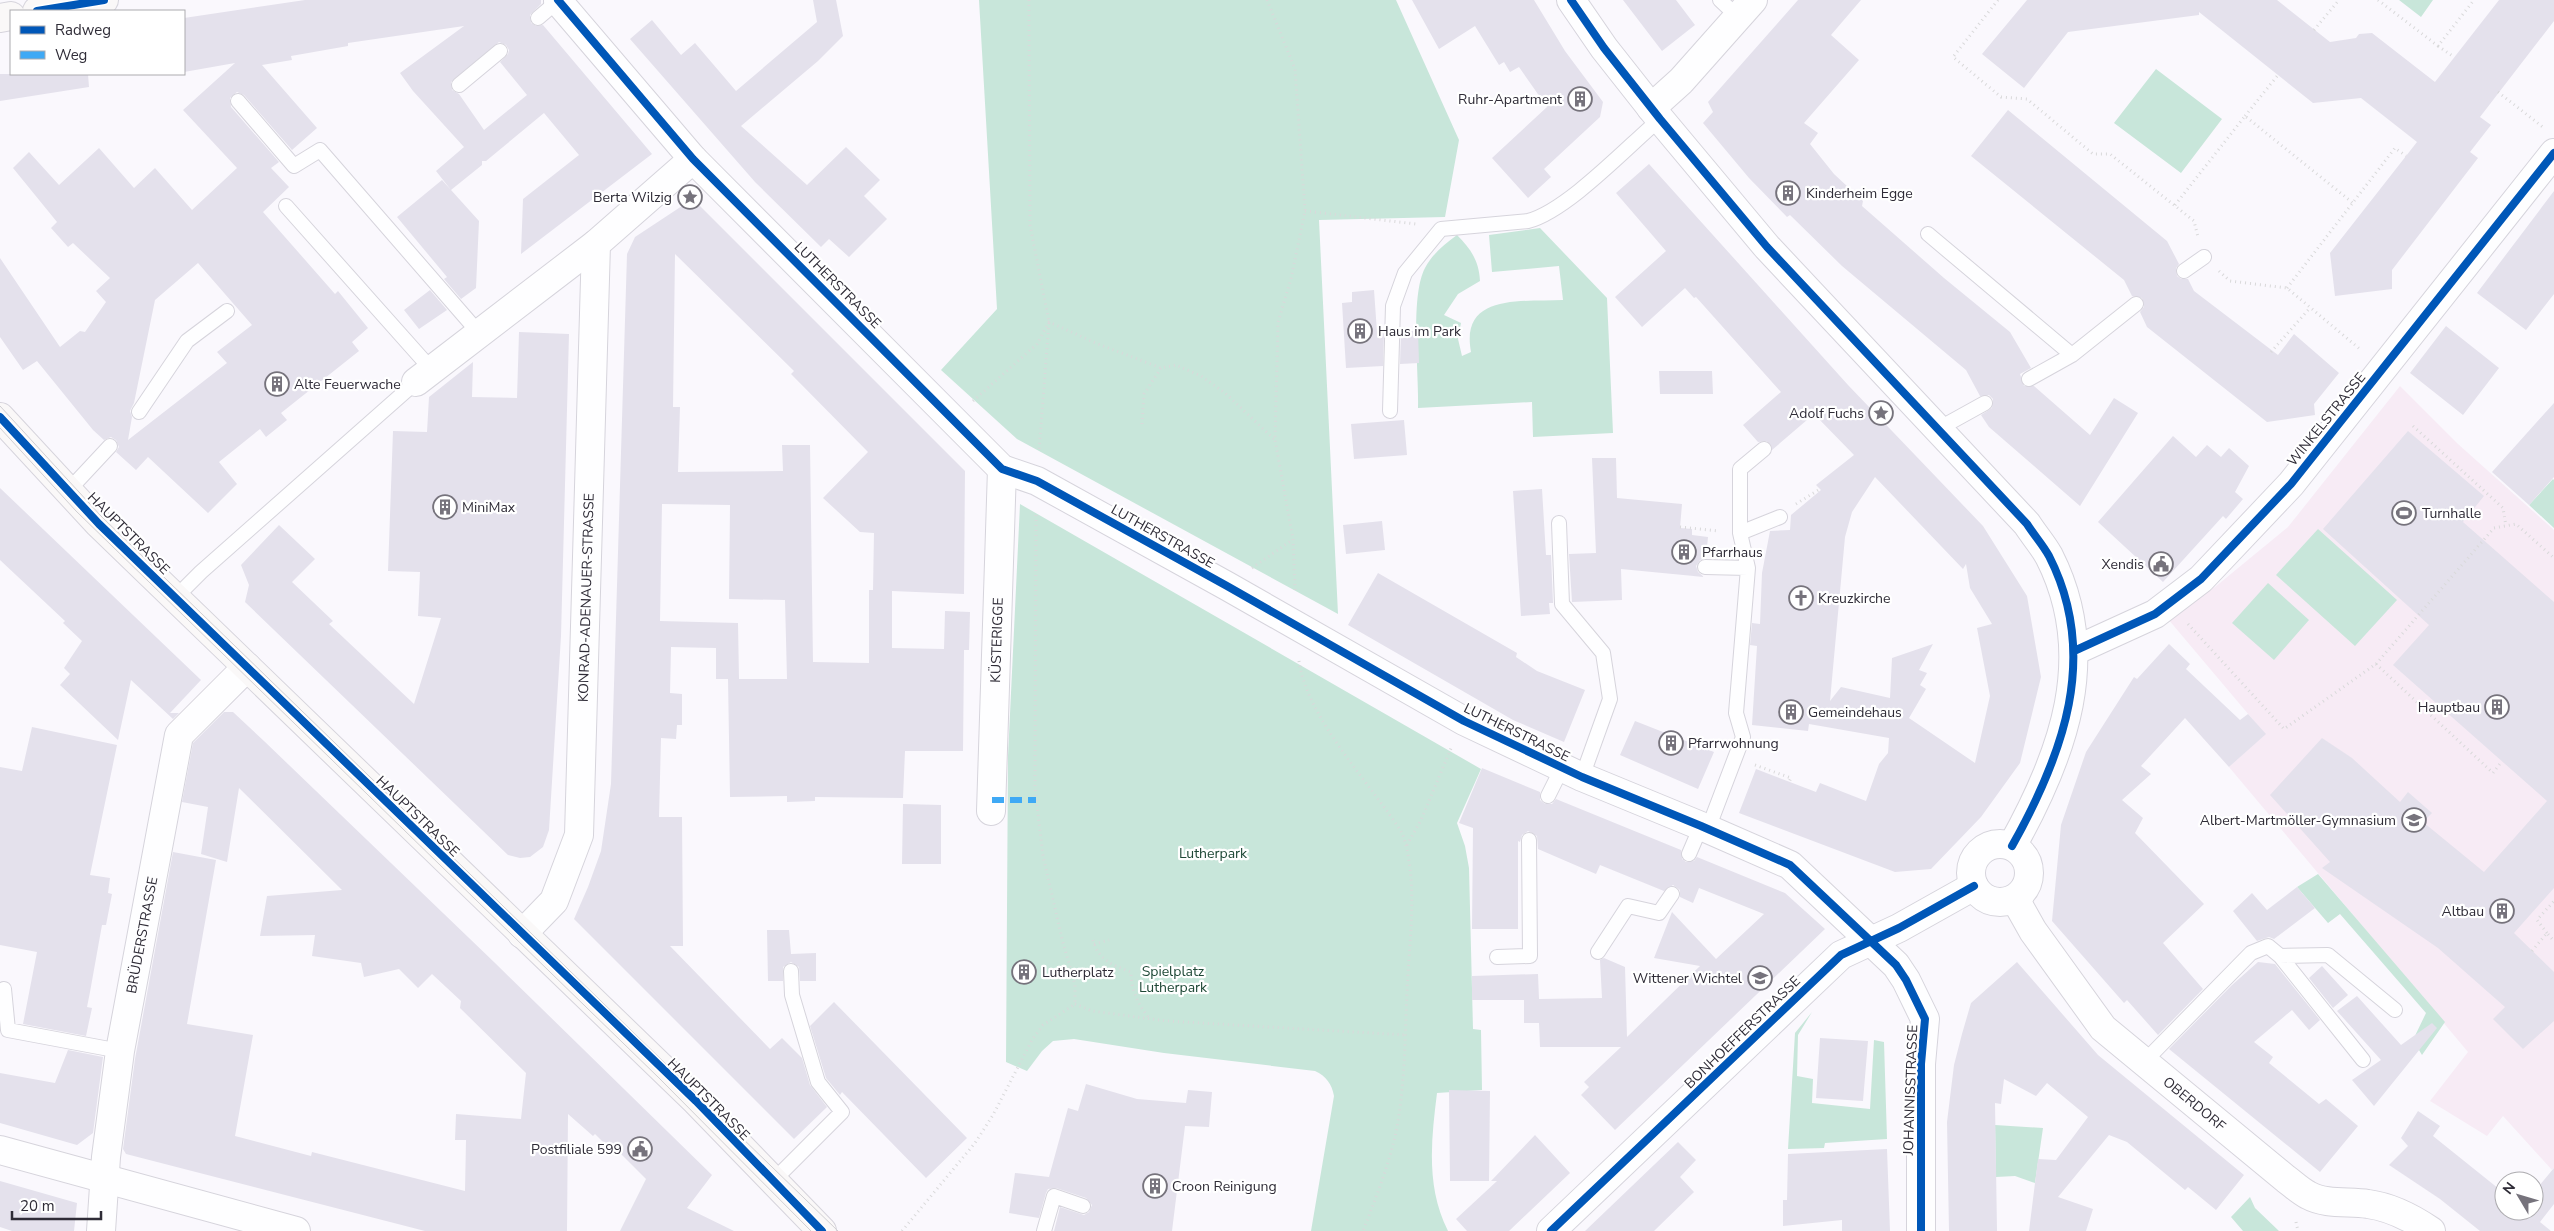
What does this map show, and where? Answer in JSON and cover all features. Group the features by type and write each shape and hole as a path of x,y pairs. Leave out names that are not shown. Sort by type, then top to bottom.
{"main road":[{"path":"43,10 104,0"},
{"name":"HAUPTSTRASSE","path":"0,417 99,524 696,1102 822,1231"}],"street":[{"path":"1571,0 1604,48 1767,247 2027,524 2048,555 2064,593 2070,616 2074,651 2074,675 2070,705 2061,739 2047,778 2012,846"},
{"name":"LUTHERSTRASSE","path":"558,1 693,159 1002,468 1037,481 1227,586 1464,721 1572,773 1704,827 1790,865 1870,939"},
{"path":"1656,113 1737,5"},
{"name":"WINKELSTRASSE","path":"2074,651 2155,614 2201,579 2291,484 2383,368 2550,142"},
{"path":"424,376 596,244 693,159"},
{"name":"KONRAD-ADENAUER-STRASSE","path":"522,934 554,901 579,835 596,244"},
{"name":"KÜSTERIGGE","path":"991,812 1002,468"},
{"name":"BRÜDERSTRASSE","path":"101,1231 106,1158 120,1051 179,735 247,667"},
{"path":"1995,844 2012,846 2026,858 2030,876 2022,893 2014,899 1996,902 1979,894 1974,886 1971,868 1979,852 1995,844"},
{"name":"BONHOEFFERSTRASSE","path":"1552,1231 1841,955 1870,939 1899,928 1974,886"},
{"name":"OBERDORF","path":"2014,899 2033,931 2103,1028 2308,1196 2328,1201 2368,1204 2390,1209 2413,1219 2431,1231"},
{"name":"JOHANNISSTRASSE","path":"1870,939 1896,965 1926,1019 1921,1064 1921,1231"},
{"path":"0,1150 296,1231"}],"lane":[{"path":"538,18 558,1"},
{"path":"459,85 500,51"},
{"path":"238,102 294,166 320,150 479,333"},
{"path":"1390,411 1393,306 1405,273 1440,229 1528,221 1553,212 1576,193 1656,113"},
{"path":"176,597 208,566 424,376 286,206"},
{"path":"1928,234 2072,355"},
{"path":"2184,271 2204,257"},
{"path":"2029,379 2072,355 2136,304"},
{"path":"139,412 187,341 227,311"},
{"path":"1938,428 1985,403"},
{"path":"68,491 110,446"},
{"path":"1689,854 1704,827 1743,737 1736,713 1748,568 1740,533 1740,469 1764,448"},
{"path":"1740,533 1780,516"},
{"path":"1548,796 1572,773 1610,699 1603,653 1562,604 1559,522"},
{"path":"1705,567 1748,568"},
{"path":"1497,957 1530,956 1529,840"},
{"path":"1598,952 1628,906 1659,913 1672,894"},
{"path":"2144,1062 2251,953 2268,946 2280,956 2363,1060"},
{"path":"2280,956 2328,955 2395,1010"},
{"path":"773,1181 842,1112 818,1082 792,995 791,971"},
{"path":"4,989 8,1030 120,1051"},
{"path":"1044,1231 1054,1196 1083,1206"}],"path":[{"path":"1028,0 1030,225 1049,322 1037,481 1035,788 1043,856 1062,939 1075,985 1075,1004"},
{"path":"1267,0 1295,69 1305,211 1291,279 1278,322 1275,440 1293,539 1300,664 1312,700 1344,752 1393,819 1407,846 1410,873 1405,1035 1397,1126 1385,1174 1363,1231"},
{"path":"1998,0 1953,57 2001,98 2027,99 2093,154 2110,154 2194,221 2204,257 2230,281 2287,288 2383,368"},
{"path":"2314,30 2338,0"},
{"path":"2378,0 2454,58"},
{"path":"2438,46 2474,0"},
{"path":"2174,205 2278,75"},
{"path":"2498,92 2550,142"},
{"path":"2245,116 2352,203"},
{"path":"2287,288 2395,148 2406,156"},
{"path":"1305,211 1417,224 1440,229"},
{"path":"2271,352 2310,308"},
{"path":"1049,322 1098,344 1161,368 1176,365 1201,376 1225,393 1275,440"},
{"path":"954,418 1037,344 1049,322"},
{"path":"1142,424 1144,394 1161,368"},
{"path":"2413,426 2503,508 2506,526"},
{"path":"1780,516 1789,508 1820,489"},
{"path":"2169,603 2284,729 2376,664 2494,528 2516,524 2554,558"},
{"path":"1680,527 1740,533"},
{"path":"1227,586 1293,539"},
{"path":"2376,664 2492,773 2502,761"},
{"path":"1407,846 1421,820 1450,749"},
{"path":"1762,768 1791,778 1789,782"},
{"path":"2554,901 2536,920 2554,941"},
{"path":"2532,951 2547,934"},
{"path":"1109,940 1094,942 1102,958 1118,968 1131,972 1135,995 1151,1019"},
{"path":"1075,1004 1092,1012 1151,1019 1405,1035"},
{"path":"902,1231 975,1143 993,1115 1032,1040 1043,1025 1075,1004"}],"shaded area":[{"name":"Albert-Martmöller-Gymnasium","path":"2400,386 2458,444 2554,530 2554,1168 2552,1170 2503,1116 2487,1136 2430,1101 2468,1052 2229,767 2265,734 2168,619 2215,587 2288,527"}],"green space":[{"path":"979,0 1396,0 1459,140 1445,217 1319,220 1338,614 1017,439 941,370 997,309"},
{"path":"2399,0 2433,0 2421,17"},
{"path":"2156,69 2222,119 2181,173 2114,123"},
{"path":"1540,228 1607,298 1613,433 1533,437 1532,402 1418,408 1416,315 1420,281 1428,263 1439,250 1457,235 1470,250 1476,261 1480,281 1458,294 1444,315 1461,323 1458,339 1462,356 1471,352 1470,333 1475,319 1484,310 1513,302 1563,300 1559,266 1492,272 1489,235"},
{"path":"2554,480 2554,528 2529,505"},
{"name":"Lutherpark","path":"1020,504 1481,769 1457,823 1465,846 1469,868 1473,1029 1481,1030 1482,1090 1437,1093 1432,1146 1433,1181 1436,1198 1448,1231 1311,1231 1334,1096 1328,1081 1315,1071 1164,1053 1074,1039 1053,1041 1042,1051 1027,1071 1006,1062 1008,756"},
{"path":"2318,529 2397,600 2355,646 2276,575"},
{"path":"2268,583 2309,620 2274,660 2232,623"},
{"path":"2318,874 2445,1022 2422,1055 2413,1040 2426,1013 2340,914 2328,923 2297,887"},
{"path":"1812,1012 1798,1035 1797,1076 1813,1079 1812,1103 1870,1109 1874,1040 1884,1042 1887,1139 1825,1143 1824,1148 1788,1149 1795,1033"},
{"path":"1995,1125 2043,1128 2035,1183 2015,1176 1996,1177"},
{"path":"2250,1197 2255,1208 2279,1231 2243,1231 2231,1217"}],"building":[{"path":"305,0 541,0 541,4 530,15 531,23 536,26 543,25 652,154 521,254 523,199 579,155 544,113 486,161 482,161 482,165 451,190 436,171 464,147 413,91 400,73 464,26 348,43 348,46 291,56 292,60 262,65 317,128 292,150 244,95 237,92 230,98 231,107 279,162 271,168 289,187 263,212 335,294 338,291 368,328 352,342 359,351 281,413 287,420 266,437 260,429 219,462 237,484 208,513 148,457 136,470 116,452 119,447 116,440 111,437 104,440 93,430 37,361 23,370 0,337 0,258 60,347 80,331 85,332 106,302 96,291 110,278 73,243 68,247 51,228 57,222 13,168 29,152 59,185 99,148 134,188 155,168 192,210 237,168 183,110 235,63 185,72 185,18","holes":["499,42 506,45 509,50 508,54 500,62 527,95 484,130 459,94 452,90 451,82","198,263 252,325 217,352 227,363 128,440 132,417 130,411 134,403 155,300"]},
{"path":"813,0 836,0 843,36 818,61 741,126 807,185 846,147 880,180 864,196 887,219 849,257 829,239 821,247 755,182 630,39 652,20 681,55 695,43 736,91 817,22"},
{"path":"1412,0 1534,0 1565,51 1603,102 1600,117 1544,169 1551,177 1528,198 1492,158 1547,107 1519,67 1510,72 1504,62 1499,65 1475,26 1439,49"},
{"path":"1623,0 1676,0 1695,25 1662,51"},
{"path":"1798,0 1861,0 1831,35 1859,60 1804,123 1818,133 1810,144 1834,174 1863,201 1862,206 1944,278 2010,332 2031,368 2020,374 2024,386 2034,386 2090,435 2114,398 2138,413 2080,506 1989,427 1981,415 1992,408 1993,399 1989,395 1980,396 1966,370 1842,266 1790,215 1787,217 1749,178 1703,123 1713,112 1708,102"},
{"path":"2027,0 2277,0 2330,42 2356,38 2359,34 2372,33 2435,82 2499,0 2554,0 2554,21 2480,117 2491,125 2470,152 2478,158 2392,270 2392,289 2335,296 2330,253 2417,142 2361,98 2313,103 2199,12 2199,15 2068,32 2024,88 1982,54"},
{"path":"0,74 88,75 89,87 0,101"},
{"path":"2008,110 2167,241 2179,264 2176,268 2177,276 2181,279 2188,279 2194,291 2278,355 2294,334 2339,373 2314,404 2315,415 2267,422 2147,327 2140,312 2144,307 2142,298 2132,296 2124,280 1971,156"},
{"path":"1649,164 1848,385 1983,526 2027,596 2041,677 2020,763 1981,817 1931,869 1895,872 1739,813 1756,769 1816,792 1820,783 1866,801 1879,764 1888,753 1889,738 1809,724 1808,731 1752,725 1757,646 1750,645 1752,623 1760,624 1762,573 1770,531 1790,530 1791,515 1821,490 1816,485 1854,455 1814,414 1772,450 1767,441 1758,442 1743,425 1781,392 1696,297 1694,298 1685,288 1642,327 1615,297 1666,251 1616,193","holes":["1875,477 1963,569 1966,564 1970,588 1992,624 1977,628 1990,696 1975,763 1909,718 1926,689 1920,685 1927,673 1919,670 1933,644 1892,658 1890,698 1841,687 1830,701 1845,537 1852,512"]},
{"path":"442,180 479,221 476,288 461,299 444,279 447,277 397,217"},
{"path":"2554,191 2554,294 2526,330 2477,293"},
{"path":"685,204 700,206 965,471 964,594 892,591 892,648 944,649 945,611 970,612 969,650 964,650 963,751 905,751 903,798 815,797 815,801 787,802 787,796 730,797 728,679 716,679 716,648 671,647 670,693 682,694 682,725 677,725 676,739 661,738 659,817 682,817 683,946 670,946 770,1049 782,1038 802,1058 810,1085 827,1107 794,1139 574,919 601,851 611,784 627,254 635,237","holes":["675,254 794,371 791,374 868,452 823,498 860,532 874,533 873,590 869,590 869,663 813,662 810,445 782,445 783,471 678,472 680,407 673,407","662,504 730,505 729,599 785,600 787,679 739,679 738,623 660,621"]},
{"path":"430,290 447,310 419,329 404,310"},
{"name":"Haus im Park","path":"1374,290 1377,332 1384,332 1383,366 1346,368 1342,303 1352,302 1352,292"},
{"path":"2446,326 2499,368 2463,415 2410,373"},
{"path":"1401,331 1418,331 1419,363 1400,364"},
{"path":"519,332 569,334 561,636 549,830 543,847 530,857 520,858 508,855 245,602 249,585 241,565 279,525 315,559 292,582 333,621 329,624 414,704 441,618 418,616 420,572 388,571 393,431 427,432 429,397 473,362 472,397 517,398"},
{"path":"1659,371 1712,371 1713,394 1660,394"},
{"path":"2554,403 2554,477 2529,505 2492,472"},
{"path":"1404,420 1407,455 1354,459 1351,424"},
{"path":"2408,431 2484,496 2463,522 2554,602 2554,888 2514,933 2554,972 2554,1021 2523,1049 2493,1019 2505,1007 2438,948 2322,868 2330,862 2270,795 2322,738 2352,758 2400,802 2408,792 2432,813 2423,822 2484,872 2547,801 2393,665 2429,625 2323,529"},
{"path":"2173,436 2196,457 2207,445 2221,457 2229,448 2249,466 2235,492 2243,499 2226,519 2223,516 2163,582 2098,522"},
{"path":"1592,458 1616,458 1617,498 1682,504 1680,528 1692,529 1692,535 1708,537 1706,558 1700,560 1696,566 1698,572 1704,577 1621,569 1622,600 1572,602 1569,554 1596,553"},
{"path":"0,488 201,680 170,713 179,713 173,719 131,680 118,740 60,685 70,674 64,668 82,641 63,623 65,621 0,560"},
{"path":"1542,489 1546,555 1551,555 1553,603 1549,603 1550,614 1521,616 1513,491"},
{"path":"1382,521 1385,550 1346,554 1343,525"},
{"path":"1378,573 1517,653 1516,657 1537,671 1585,690 1564,742 1513,720 1348,625"},
{"path":"2169,644 2190,664 2186,669 2240,720 2248,714 2266,734 2229,767 2185,718 2141,766 2151,774 2122,800 2143,818 2135,833 2204,904 2163,943 2203,989 2158,1035 2127,1000 2124,1003 2052,921 2061,825 2086,752 2134,677 2137,679"},
{"path":"224,712 233,712 264,741 712,1175 687,1208 734,1231 620,1231 646,1179 617,1150 614,1153 595,1134 593,1136 568,1114 567,1231 425,1231 126,1154 123,1149 135,1059 173,852 216,860 187,1024 253,1035 235,1136 311,1156 312,1152 465,1191 466,1140 455,1140 456,1114 521,1119 526,1073 460,1008 461,1001 432,974 418,988 399,969 364,977 361,963 312,956 315,935 260,936 267,896 342,890 239,788 227,862 201,854 208,807 182,802 193,743"},
{"name":"Pfarrwohnung","path":"1635,721 1714,752 1698,789 1620,755"},
{"path":"32,727 117,745 90,875 110,878 108,893 112,894 106,925 102,925 87,1007 92,1008 86,1036 23,1024 37,952 0,945 0,767 22,771"},
{"path":"1482,768 1540,792 1540,800 1545,804 1552,804 1556,799 1681,850 1682,859 1686,862 1694,861 1697,857 1785,893 1825,929 1615,1130 1581,1095 1589,1087 1584,1082 1621,1047 1540,1047 1539,1023 1524,1023 1524,1000 1472,1000 1472,976 1538,974 1539,999 1602,998 1600,960 1604,958 1625,967 1627,1037 1700,966 1654,958 1672,912 1716,959 1764,914 1699,888 1693,903 1680,897 1680,890 1673,885 1664,891 1600,865 1596,874 1538,849 1537,836 1528,831 1522,835 1520,842 1518,841 1518,929 1472,929 1473,828 1459,823"},
{"path":"903,804 941,805 941,864 902,864"},
{"path":"2297,887 2315,908 2274,939 2269,937 2257,941 2233,911 2252,893 2267,910"},
{"path":"767,930 789,930 791,954 816,953 816,981 800,981 799,967 791,962 783,967 783,981 768,981"},
{"path":"2017,962 2098,1055 2244,1175 2216,1210 2188,1187 2185,1190 2127,1142 2109,1135 2058,1197 2093,1209 2086,1231 2029,1231 2038,1159 2056,1160 2088,1117 2047,1083 2036,1096 2004,1079 2001,1104 1995,1103 1997,1231 1949,1231 1947,1122 1954,1065 1971,1003"},
{"path":"2258,962 2275,964 2320,1020 2309,1030 2292,1010 2254,1042 2273,1057 2269,1063 2319,1104 2326,1099 2358,1126 2320,1172 2169,1049 2232,985"},
{"path":"2322,966 2348,995 2333,1008 2309,978"},
{"path":"2357,996 2401,1045 2432,1023 2437,1028 2374,1106 2352,1080 2381,1060 2337,1011"},
{"path":"834,1002 967,1138 926,1178 842,1092 840,1095 826,1078 810,1026"},
{"path":"1820,1038 1868,1041 1863,1101 1816,1098"},
{"path":"68,1050 103,1057 93,1133 77,1145 0,1123 0,1073 55,1083"},
{"path":"1086,1084 1137,1099 1186,1103 1188,1090 1212,1092 1209,1127 1185,1126 1172,1231 1054,1231 1060,1207 1084,1215 1089,1212 1092,1205 1086,1198 1056,1188 1048,1189 1039,1218 1009,1213 1015,1173 1049,1177 1068,1108 1078,1111"},
{"path":"1449,1090 1490,1091 1489,1181 1450,1181"},
{"path":"2418,1111 2440,1126 2433,1136 2494,1185 2494,1221 2541,1221 2551,1231 2480,1231 2440,1199 2389,1165 2408,1146 2401,1138"},
{"path":"1535,1135 1570,1173 1509,1231 1467,1231 1456,1219 1497,1181 1491,1181"},
{"path":"1678,1142 1696,1160 1680,1177 1694,1192 1654,1231 1585,1231"},
{"path":"1887,1149 1890,1231 1842,1231 1842,1220 1783,1226 1783,1200 1787,1200 1788,1154"},
{"path":"2554,1168 2554,1204 2544,1217 2544,1180"},
{"path":"0,1181 77,1203 74,1231 12,1231 0,1227"}],"tram line":[{"path":"0,406 101,516 838,1231"},
{"path":"0,428 76,511 659,1078 811,1231"}],"marked path":[{"path":"992,800 1036,800"}],"cycle path":[{"path":"43,10 104,0"},
{"path":"558,0 693,159 1002,469 1037,481 1227,586 1464,721 1582,777 1790,865 1896,965 1906,980 1925,1019 1921,1064 1921,1231"},
{"path":"1571,0 1604,48 1660,119 1767,247 2027,524 2049,556 2064,593 2072,631 2073,668 2069,704 2060,741 2046,776 2012,846"},
{"path":"2074,651 2155,614 2201,579 2291,484 2554,153"},
{"path":"0,417 99,524 696,1101 822,1231"},
{"path":"1551,1231 1841,955 1899,928 1974,886"}],"place":[{"name":"Ruhr-Apartment","path":"1580,99"},
{"name":"Kinderheim Egge","path":"1788,193"},
{"name":"Berta Wilzig","path":"690,197"},
{"name":"Haus im Park","path":"1360,331"},
{"name":"Alte Feuerwache","path":"277,384"},
{"name":"Adolf Fuchs","path":"1881,413"},
{"name":"MiniMax","path":"445,507"},
{"name":"Turnhalle","path":"2404,513"},
{"name":"Pfarrhaus","path":"1684,552"},
{"name":"Xendis","path":"2161,564"},
{"name":"Kreuzkirche","path":"1801,598"},
{"name":"Hauptbau","path":"2497,707"},
{"name":"Gemeindehaus","path":"1791,712"},
{"name":"Pfarrwohnung","path":"1671,743"},
{"name":"Albert-Martmöller-Gymnasium","path":"2414,820"},
{"name":"Altbau","path":"2502,911"},
{"name":"Lutherplatz","path":"1024,972"},
{"name":"Wittener Wichtel","path":"1760,978"},
{"name":"Postfiliale 599","path":"640,1149"},
{"name":"Croon Reinigung","path":"1155,1186"}],"park label":[{"name":"Spielplatz Lutherpark","path":"1173,980"}]}
